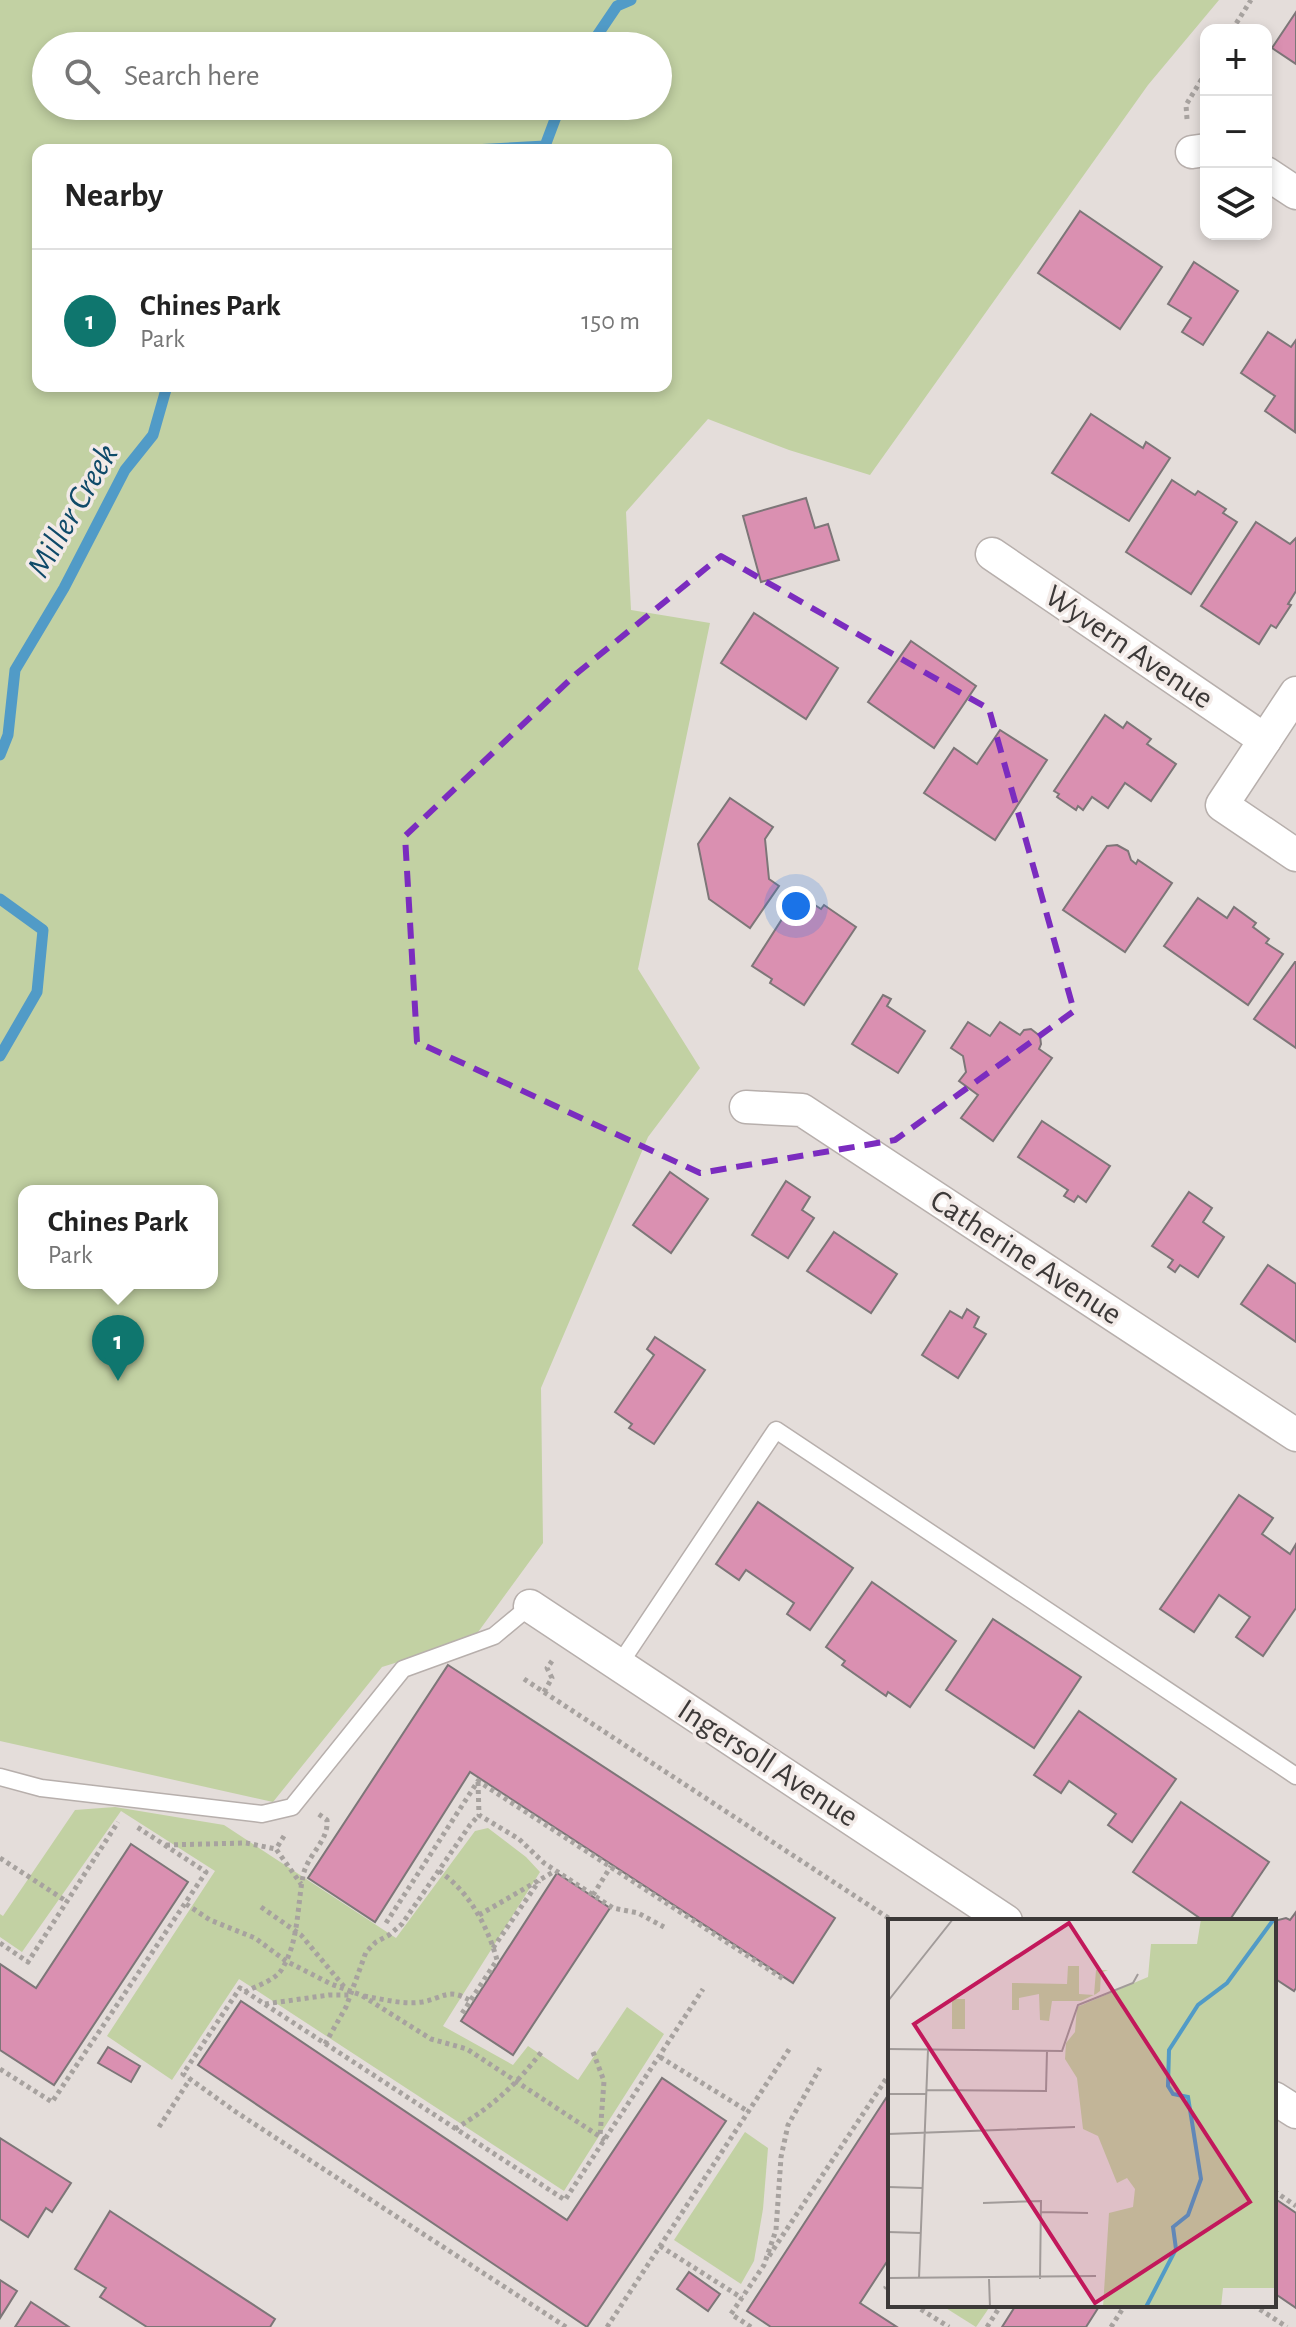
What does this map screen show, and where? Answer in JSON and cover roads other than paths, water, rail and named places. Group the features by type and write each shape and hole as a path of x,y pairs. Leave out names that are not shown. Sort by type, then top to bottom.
{"street":[{"path":"1272,177 1296,193"},
{"name":"Wyvern Avenue","path":"992,554 1265,740"},
{"path":"1296,693 1222,805 1296,855"},
{"name":"Catherine Avenue","path":"746,1107 802,1110 1296,1435"},
{"name":"Ingersoll Avenue","path":"530,1606 1003,1919"},
{"path":"1276,2099 1296,2112"}],"lane":[{"path":"619,1665 776,1430 1296,1776"},
{"path":"0,1777 41,1788 262,1814 292,1807 301,1803 403,1669 494,1636 530,1606"}],"waterway":[{"name":"Miller Creek","path":"599,32 617,6 631,0"},
{"name":"Miller Creek","path":"546,144 555,120"},
{"name":"Miller Creek","path":"0,755 8,735 15,670 64,588 125,470 153,435 165,392"},
{"name":"Miller Creek","path":"0,899 43,930 37,992 0,1056"}],"place":[{"name":"Chines Park","path":"118,1381"}]}
